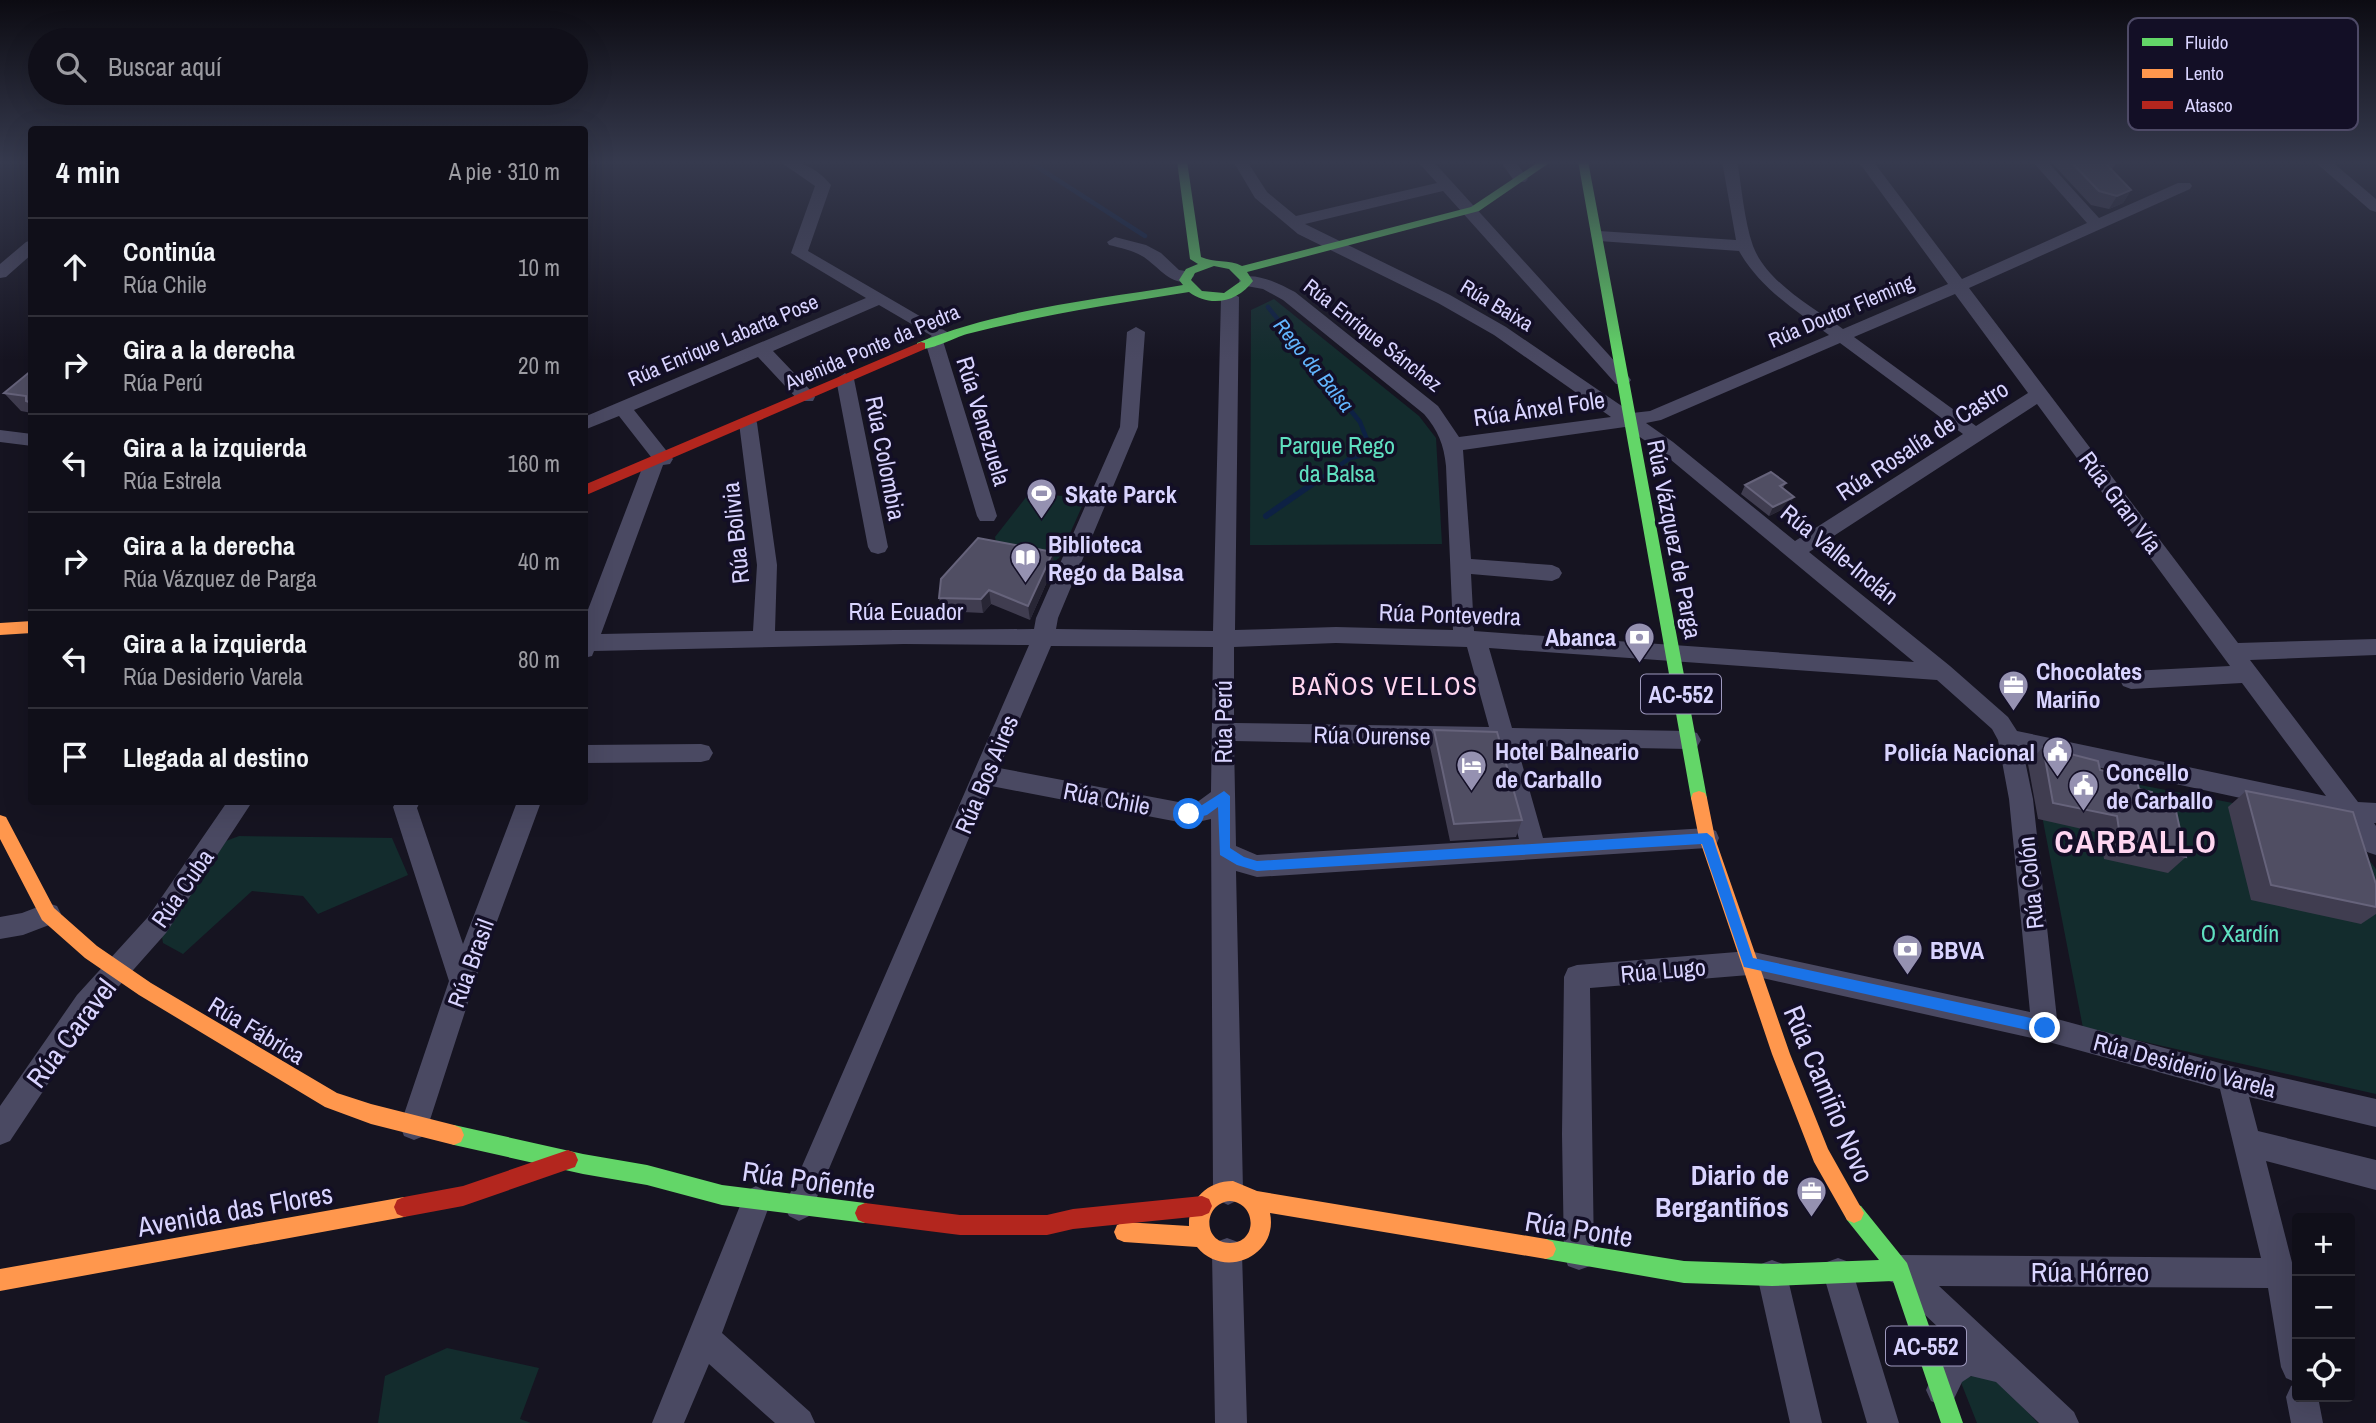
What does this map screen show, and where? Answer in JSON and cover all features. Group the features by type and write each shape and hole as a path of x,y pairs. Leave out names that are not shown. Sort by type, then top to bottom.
{"main road":[{"path":"1191,227 1196,259 1205,263"},
{"path":"1245,275 1270,262 1402,227"},
{"name":"Rúa Vázquez de Parga","path":"1597,227 1629,421 1707,838 1749,963"},
{"path":"1221,262 1245,275 1242,290 1230,297 1211,298 1188,282 1190,271 1205,263 1221,262"},
{"name":"Avenida Ponte da Pedra","path":"588,489 939,339 1024,316 1082,308 1188,282"},
{"path":"0,629 28,627"},
{"name":"Rúa Fábrica","path":"0,822 47,914 91,952 332,1100 414,1126 568,1160"},
{"name":"Rúa Camiño Novo","path":"1749,963 1798,1099 1834,1182 1858,1220 1900,1270"},
{"path":"480,1191 488,1183 497,1164 496,1143"},
{"name":"Rúa Poñente","path":"568,1160 647,1175 756,1201 960,1226 1046,1224 1202,1206"},
{"name":"Avenida das Flores","path":"0,1280 480,1191 568,1160"},
{"path":"1240,1195 1261,1220 1255,1241 1248,1248 1215,1245 1199,1216 1202,1206 1209,1197 1240,1195"},
{"name":"Rúa Ponte","path":"1240,1195 1684,1272 1772,1275 1900,1270"},
{"name":"Rúa Poñente","path":"1046,1224 1072,1231 1187,1234 1215,1245"},
{"name":"AC-552","path":"1900,1270 1952,1423"}],"street":[{"path":"808,227 799,253 879,299 939,339"},
{"name":"Rúa Baixa","path":"1300,227 1330,245 1444,299 1500,331 1629,421"},
{"path":"1484,227 1622,380"},
{"path":"1742,227 1745,246 1756,266 1776,288 1975,434"},
{"name":"Rúa Gran Vía","path":"1915,227 2233,652 2364,813 2376,845"},
{"name":"Rúa Doutor Fleming","path":"1629,421 1654,416 1959,286 2085,227"},
{"path":"1599,236 1745,246"},
{"path":"1115,242 1129,243 1158,257 1174,275 1188,282"},
{"path":"0,273 28,248"},
{"name":"Rúa Enrique Sánchez","path":"1245,275 1289,296 1431,410 1447,427 1454,444"},
{"name":"Rúa Perú","path":"1230,297 1222,732 1224,851 1240,1195"},
{"name":"Rúa Enrique Labarta Pose","path":"588,422 879,299"},
{"name":"Rúa Bos Aires","path":"799,1206 986,775 1043,638 1046,618 1129,427 1136,332"},
{"name":"Rúa Venezuela","path":"939,339 987,516"},
{"path":"761,349 806,397"},
{"name":"Rúa Colombia","path":"845,379 878,547"},
{"name":"Rúa Rosalía de Castro","path":"1796,551 2039,394"},
{"path":"588,638 659,461 622,408"},
{"name":"Rúa Ánxel Fole","path":"1454,444 1629,421"},
{"name":"Rúa Valle-Inclán","path":"1629,421 1666,446 1942,672 2000,723 2009,739"},
{"name":"Rúa Bolivia","path":"748,423 767,565 764,639"},
{"path":"0,436 28,440"},
{"path":"1454,444 1460,566 1470,639 1503,737 1534,850"},
{"path":"1460,566 1552,573"},
{"name":"Rúa Pontevedra","path":"1224,639 1336,635 1470,639 1942,672"},
{"name":"Rúa Ecuador","path":"588,645 904,636 1224,639"},
{"path":"2233,652 2376,648"},
{"path":"2131,680 2250,674"},
{"name":"Rúa Ourense","path":"1222,732 1689,740"},
{"path":"2009,739 2364,813"},
{"name":"Rúa Colón","path":"2009,739 2021,799 2045,1028"},
{"path":"588,754 701,753"},
{"name":"Rúa Chile","path":"986,775 1189,814 1202,812 1224,796"},
{"name":"Rúa Cuba","path":"118,971 157,925 238,805"},
{"path":"406,805 462,981"},
{"name":"Rúa Brasil","path":"414,1126 462,981 528,805"},
{"path":"1224,851 1241,862 1257,866 1707,838"},
{"path":"0,928 23,925 47,914"},
{"name":"Rúa Desiderio Varela","path":"1749,963 2045,1028 2231,1079 2376,1113"},
{"name":"Rúa Lugo","path":"1580,1255 1576,1134 1577,977 1749,963"},
{"name":"Rúa Caravel","path":"0,1131 86,1004 118,971"},
{"path":"2231,1079 2280,1273 2292,1339"},
{"path":"2247,1142 2376,1175"},
{"path":"668,1423 704,1338 756,1201"},
{"path":"1215,1245 1231,1423"},
{"path":"1900,1270 2063,1423"},
{"name":"Rúa Hórreo","path":"1900,1270 2280,1273"},
{"path":"1838,1273 1883,1423"},
{"path":"1772,1275 1805,1423"},
{"path":"704,1338 799,1423"},
{"path":"1942,1390 1951,1371 1968,1360 2003,1367"},
{"path":"2303,1402 2307,1423"}],"green space":[{"name":"Parque Rego da Balsa","path":"1274,299 1419,416 1436,438 1442,544 1250,545 1251,310"},
{"name":"Skate Parck","path":"1037,494 1077,497 1084,502 1059,558 1054,562 997,547 995,537 1027,496"},
{"name":"O Xardín","path":"2032,764 2341,824 2376,869 2376,1094 2083,1028"},
{"path":"239,836 392,838 408,875 318,914 303,896 252,891 183,954 163,943 162,937 226,841"},
{"path":"447,1348 539,1368 520,1419 531,1423 378,1423 385,1376"},
{"path":"1978,1374 1997,1380 2038,1423 1977,1423 1960,1380"}],"building":[{"path":"28,373 28,402 26,396 4,393"},
{"path":"1771,472 1786,483 1780,486 1794,497 1773,507 1745,485"},
{"path":"978,538 1053,552 1028,606 989,590 981,599 939,598 941,579"},
{"name":"Hotel Balneario de Carballo","path":"1434,730 1497,732 1522,820 1454,824"},
{"path":"2043,747 2098,761 2100,770 2136,778 2139,789 2152,792 2155,806 2176,811 2186,857 2121,843 2117,816 2053,803"},
{"path":"2246,791 2353,812 2376,884 2376,907 2271,885"}],"waterway":[{"name":"Rego da Balsa","path":"1132,227 1145,236"},
{"name":"Rego da Balsa","path":"1268,307 1360,422 1368,442 1359,456 1350,458 1316,482"},
{"path":"1266,516 1318,480"}],"traffic: fast":[{"path":"1191,227 1196,259 1205,263"},
{"path":"1242,270 1405,227"},
{"path":"1595,227 1699,798"},
{"path":"1213,262 1233,266 1247,281 1241,289 1225,297 1216,298 1198,293 1185,280 1190,271 1213,262"},
{"path":"921,346 945,336 1024,316 1189,288"},
{"path":"454,1135 583,1164 647,1175 722,1195 865,1213"},
{"path":"1854,1213 1900,1270 1952,1423"},
{"path":"1546,1249 1684,1272 1772,1275 1900,1270"}],"traffic: slow":[{"path":"0,629 28,627"},
{"path":"1699,798 1707,838 1781,1054 1821,1155 1854,1213"},
{"path":"0,822 48,914 91,952 145,989 332,1100 371,1114 454,1135"},
{"path":"1224,1191 1236,1191 1252,1200 1259,1210 1261,1222 1259,1234 1252,1244 1236,1253 1224,1253 1213,1248 1204,1239 1199,1228 1199,1216 1204,1205 1213,1196 1224,1191"},
{"path":"1252,1200 1546,1249"},
{"path":"0,1280 404,1207"},
{"path":"1124,1232 1203,1237"}],"traffic: jam":[{"path":"588,489 921,346"},
{"path":"404,1207 463,1196 568,1160"},
{"path":"865,1213 960,1225 1047,1225 1073,1219 1202,1206"}],"place":[{"name":"Skate Parck","path":"1042,521"},
{"name":"Biblioteca Rego da Balsa","path":"1025,585"},
{"name":"Abanca","path":"1639,664"},
{"name":"Chocolates Mariño","path":"2013,712"},
{"name":"Policía Nacional","path":"2058,779"},
{"name":"Hotel Balneario de Carballo","path":"1472,792"},
{"name":"Concello de Carballo","path":"2083,813"},
{"name":"BBVA","path":"1907,977"},
{"name":"Diario de Bergantiños","path":"1812,1218"}],"district":[{"name":"BAÑOS VELLOS","path":"1385,685"},
{"name":"CARBALLO","path":"2136,841"}],"route":[{"path":"1189,814 1202,812 1224,796 1224,851 1241,862 1257,866 1707,838 1749,963 2045,1028"}]}
